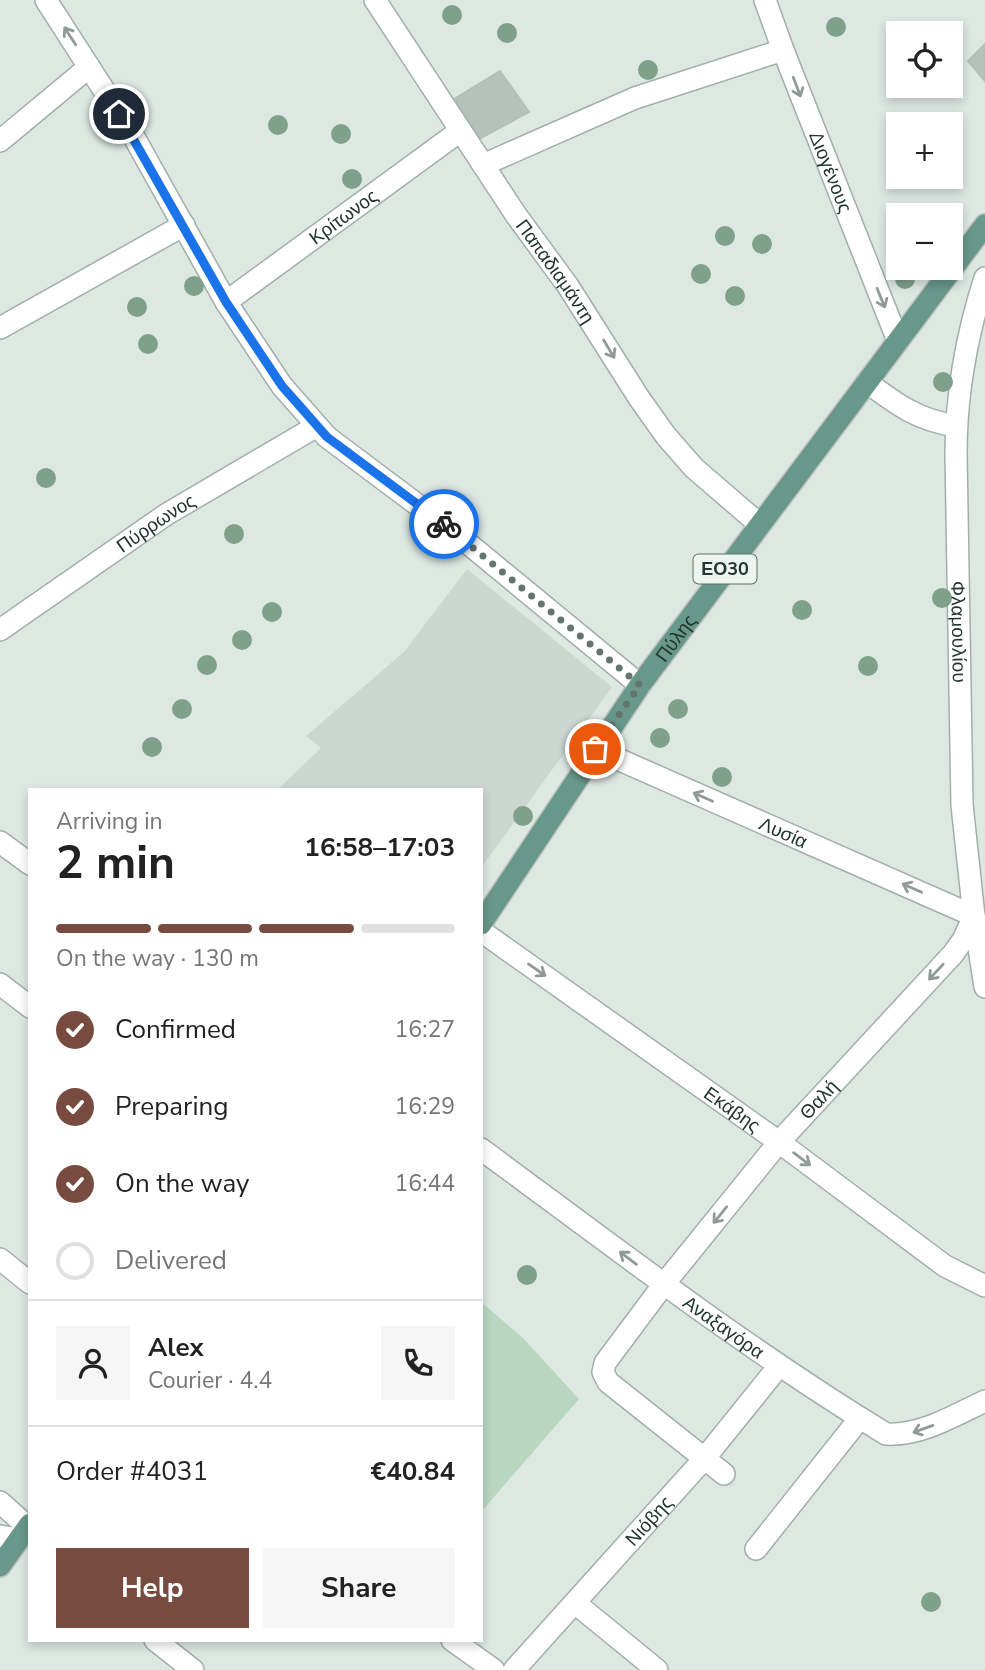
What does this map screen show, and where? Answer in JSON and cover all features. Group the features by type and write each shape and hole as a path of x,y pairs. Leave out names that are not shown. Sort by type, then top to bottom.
{"main road":[{"name":"Πύλης","path":"483,920 640,685 984,229"},
{"path":"0,1566 21,1531"}],"street":[{"path":"46,0 134,137 226,302 274,376 317,426 327,437 459,536 640,685"},
{"name":"Παπαδιαμάντη","path":"375,0 666,436 694,468 759,524"},
{"name":"Διογένους","path":"765,0 898,341"},
{"path":"483,164 635,98 783,50"},
{"path":"0,141 89,67"},
{"name":"Κρίτωνος","path":"226,302 460,131"},
{"path":"0,328 184,225"},
{"name":"Φλαμουλίου","path":"985,278 968,332 956,426 962,805 985,986"},
{"path":"867,382 915,415 956,426"},
{"name":"Πύρρωνος","path":"0,630 167,514 317,426"},
{"name":"Λυσία","path":"595,749 974,916"},
{"path":"0,842 28,863"},
{"name":"Θαλή","path":"704,1459 608,1382 603,1372 605,1363 664,1284 779,1142 953,954 974,916"},
{"name":"Εκάβης","path":"483,932 779,1142 945,1266 985,1286"},
{"path":"0,984 28,1005"},
{"name":"Αναξαγόρα","path":"483,1150 779,1366 886,1434 905,1435 985,1401"},
{"path":"0,1259 28,1281"},
{"name":"Νιόβης","path":"514,1670 704,1459 779,1366"},
{"path":"756,1549 860,1418"},
{"path":"704,1459 724,1474"},
{"path":"0,1502 21,1531"},
{"path":"575,1603 657,1670"},
{"path":"158,1642 193,1670"},
{"path":"455,1642 494,1670"}],"shaded area":[{"path":"467,569 612,687 483,865 483,788 279,788 321,748 306,736 404,652"}],"green space":[{"path":"483,1304 523,1338 579,1399 483,1510"}],"building":[{"path":"985,44 985,81 968,61"},
{"path":"500,71 529,112 479,139 454,99"}],"way so far":[{"path":"444,524 640,685 595,749"}],"route":[{"path":"119,114 226,302 282,386 327,437 444,524"}]}
